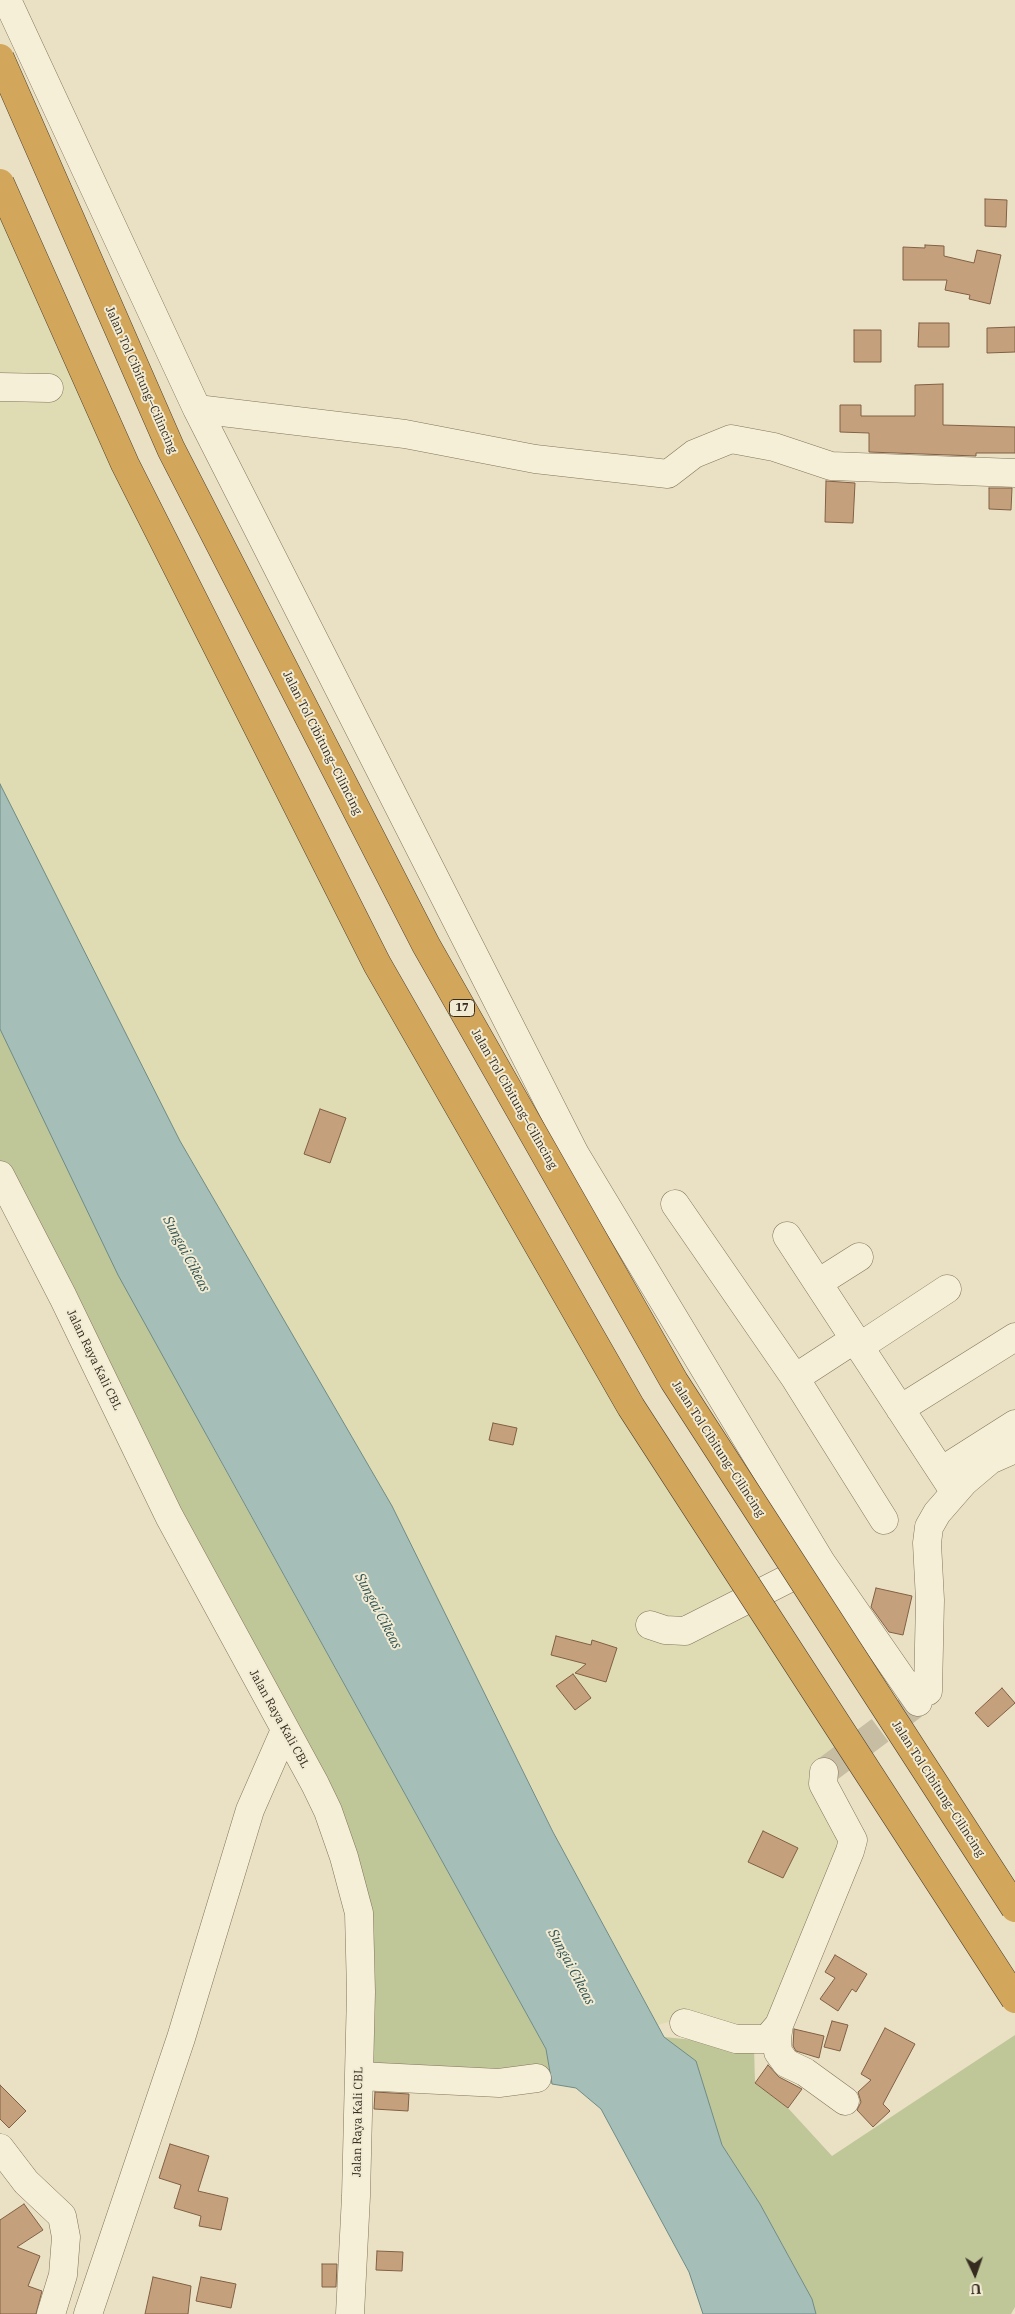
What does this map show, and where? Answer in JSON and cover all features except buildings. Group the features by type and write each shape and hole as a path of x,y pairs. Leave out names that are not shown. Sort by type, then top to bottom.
{"highway":[{"name":"Jalan Tol Cibitung–Cilincing","path":"0,58 171,449 426,945 674,1381 1015,1908"},
{"path":"0,183 125,464 377,964 630,1407 1015,1999"}],"street":[{"path":"7,0 197,409 575,1154 821,1562 923,1696 930,1600 927,1543 929,1527 937,1513 947,1481 1015,1424"},
{"path":"0,387 50,388"},
{"path":"197,409 404,434 535,459 668,474 694,454 731,439 774,448 831,466 1015,473"},
{"name":"Jalan Raya Kali CBL","path":"0,1175 63,1297 169,1516 328,1811 344,1857 359,1913 361,1992 356,2196 350,2314"},
{"path":"675,1204 795,1378 884,1520"},
{"path":"787,1236 947,1481"},
{"path":"818,1283 859,1257"},
{"path":"795,1378 947,1289"},
{"path":"900,1409 1015,1337"},
{"path":"947,1481 1015,1449"},
{"path":"650,1625 665,1630 685,1631 821,1562"},
{"path":"88,2314 84,2264 181,2038 250,1810 285,1730"},
{"path":"684,2023 736,2039 767,2039 779,2025 850,1852 853,1840 823,1784 824,1772"},
{"path":"779,2025 778,2052 786,2063 805,2072 845,2102"},
{"path":"359,2076 499,2083 537,2078"},
{"path":"0,2148 26,2182 62,2216 66,2237 84,2264"},
{"path":"51,2314 63,2276 84,2264"}],"shaded area":[{"path":"0,183 470,1126 853,1750 824,1772 853,1840 767,2039 682,2018 658,2025 559,1842 392,1506 180,1141 0,784"}],"green space":[{"path":"0,1029 210,1442 546,2049 552,2084 537,2078 359,2076 361,1992 328,1811 0,1166"},
{"path":"1015,2035 1015,2307 1011,2314 816,2314 812,2299 760,2204 722,2145 696,2062 664,2037 754,2046 755,2083 788,2108 832,2156"}],"water":[{"name":"Sungai Cikeas","path":"0,784 180,1141 392,1506 553,1832 664,2037 696,2061 722,2145 760,2204 812,2299 816,2314 703,2314 689,2272 601,2109 576,2088 552,2084 546,2049 118,1275 0,1029"}],"tunnel":[{"path":"824,1772 918,1702 928,1691"}]}
